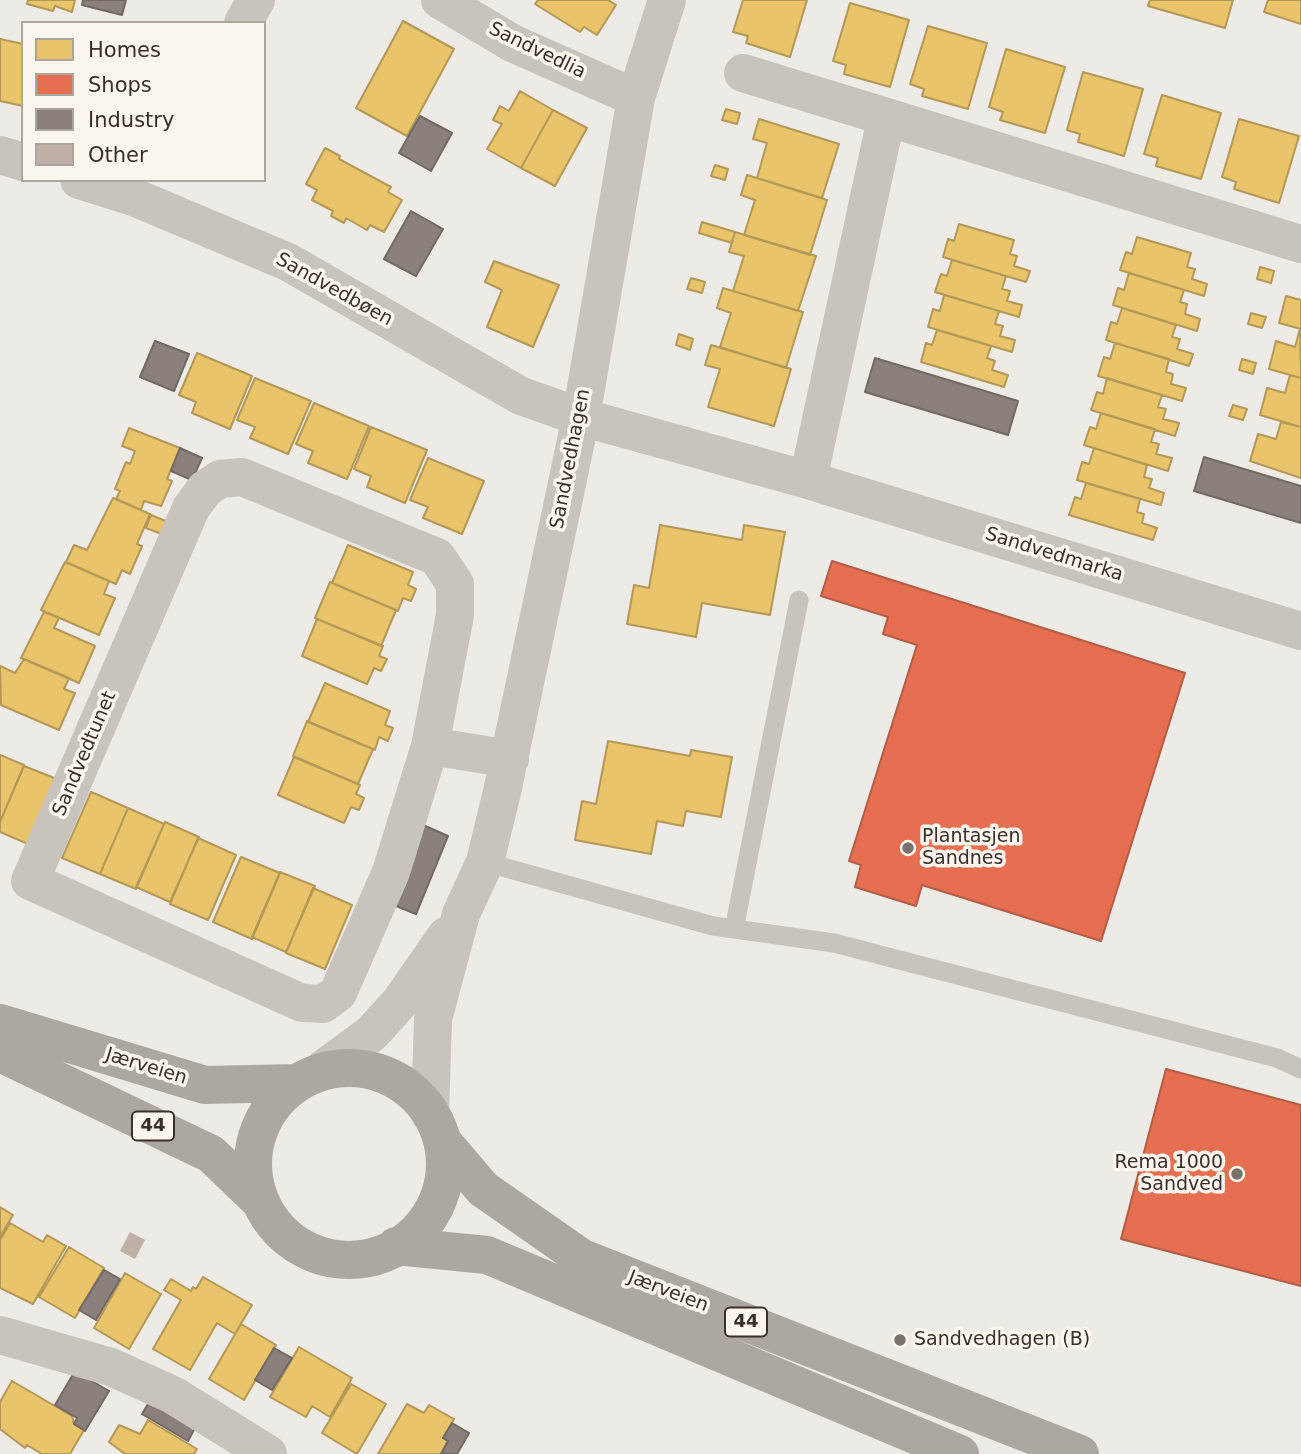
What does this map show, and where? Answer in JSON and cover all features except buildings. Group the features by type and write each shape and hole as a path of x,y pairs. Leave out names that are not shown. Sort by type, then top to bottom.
{"main road":[{"name":"Jærveien","path":"0,1023 205,1085 310,1076"},
{"name":"44","path":"0,1053 211,1154 260,1201 277,1228 303,1249 334,1259 368,1259 396,1246 423,1226 440,1198 446,1170 437,1128 415,1093 391,1076 359,1068 310,1076 271,1107 257,1136 253,1169 260,1201"},
{"name":"Jærveien","path":"437,1128 483,1189 582,1258 1080,1454"},
{"name":"Jærveien","path":"396,1246 487,1255 960,1454"}],"street":[{"path":"244,21 256,0"},
{"name":"Sandvedlia","path":"440,0 512,43 636,98"},
{"name":"Sandvedhagen","path":"310,1076 373,1033 400,1003 461,914 485,862 510,759 581,417 636,98 667,0"},
{"path":"743,74 1301,244"},
{"path":"808,480 886,119"},
{"path":"0,155 21,161"},
{"name":"Sandvedbøen","path":"93,182 141,189 288,262 521,396 581,417"},
{"name":"Sandvedmarka","path":"581,417 808,480 1301,631"},
{"name":"Sandvedtunet","path":"242,477 438,557 455,584 455,615 430,746 391,872 338,993 323,1004 302,1003 30,881 191,508 205,489 220,480 242,477"},
{"path":"430,746 510,759"},
{"name":"Sandvedhagen","path":"437,1128 433,1019 461,914"},
{"path":"0,1335 111,1367 173,1395 250,1450"}],"lane":[{"path":"734,929 799,600"},
{"path":"485,862 626,904 734,929 834,943 1264,1054 1301,1069"}],"place":[{"name":"Plantasjen Sandnes","path":"908,848"},
{"name":"Rema 1000 Sandved","path":"1237,1174"},
{"name":"Sandvedhagen (B)","path":"900,1340"}]}
